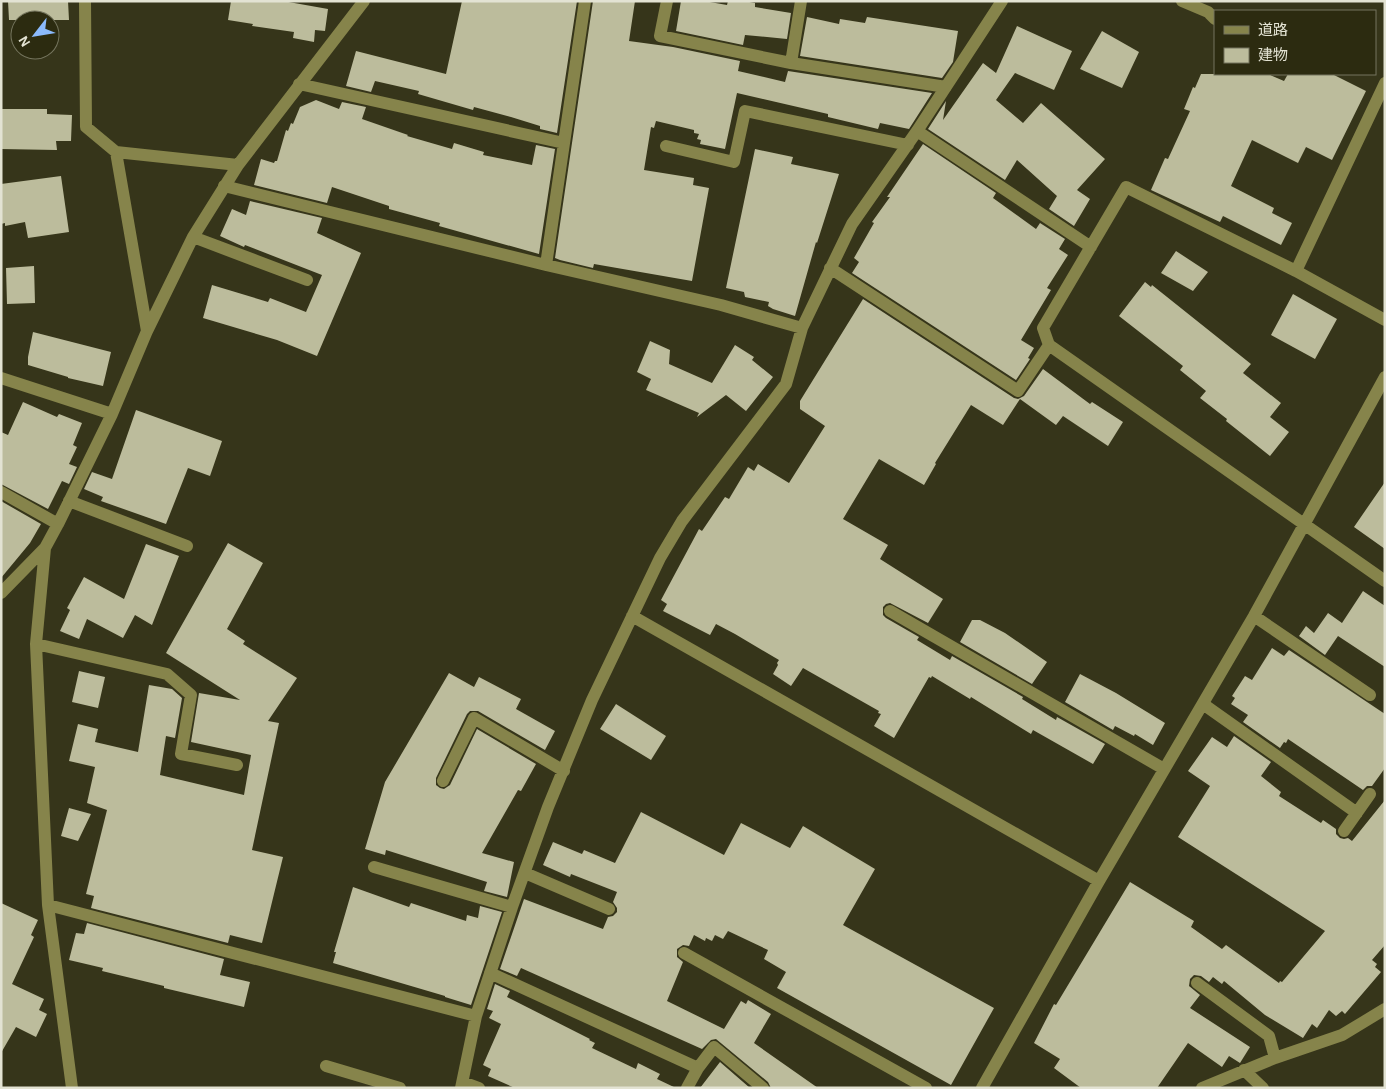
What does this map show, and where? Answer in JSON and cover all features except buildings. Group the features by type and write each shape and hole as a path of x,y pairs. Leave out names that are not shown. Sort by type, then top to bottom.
{"street":[{"path":"85,1 86,127 116,152 238,165"},
{"path":"1,594 45,548 112,414 147,331 193,237 224,186 299,84 364,1"},
{"path":"546,265 585,1"},
{"path":"667,1 660,36 791,63 946,87"},
{"path":"791,63 801,1"},
{"path":"479,1088 462,1085 476,1016 548,807 592,700 632,616 660,558 682,521 786,384 802,328 852,224 917,132 1002,1"},
{"path":"1182,1 1208,12 1214,17"},
{"path":"1296,271 1385,83"},
{"path":"299,84 564,143"},
{"path":"666,146 734,162 745,111 908,145"},
{"path":"917,132 1091,247"},
{"path":"116,152 147,331"},
{"path":"224,186 546,265 720,305 802,328"},
{"path":"1385,320 1296,271 1126,187 1043,328 1049,345 1385,581"},
{"path":"193,237 307,280"},
{"path":"830,268 1018,391 1049,345"},
{"path":"982,1088 1099,881 1254,616 1385,377"},
{"path":"1,378 112,414"},
{"path":"1,492 58,524"},
{"path":"69,501 187,546"},
{"path":"45,548 36,644 48,905 72,1088"},
{"path":"890,611 1164,769"},
{"path":"632,616 1099,881"},
{"path":"1254,616 1370,696"},
{"path":"36,644 168,674 190,695 181,754 237,765"},
{"path":"1203,704 1357,812"},
{"path":"443,781 474,718 564,771"},
{"path":"1344,831 1370,794"},
{"path":"374,867 512,907"},
{"path":"525,873 609,909"},
{"path":"48,905 476,1016"},
{"path":"684,953 926,1088"},
{"path":"490,973 698,1068"},
{"path":"1197,984 1269,1036 1275,1058"},
{"path":"1202,1088 1275,1058 1342,1035 1385,1009"},
{"path":"687,1088 698,1068 714,1047 763,1088"},
{"path":"326,1066 400,1088"},
{"path":"1244,1070 1263,1088"}]}
